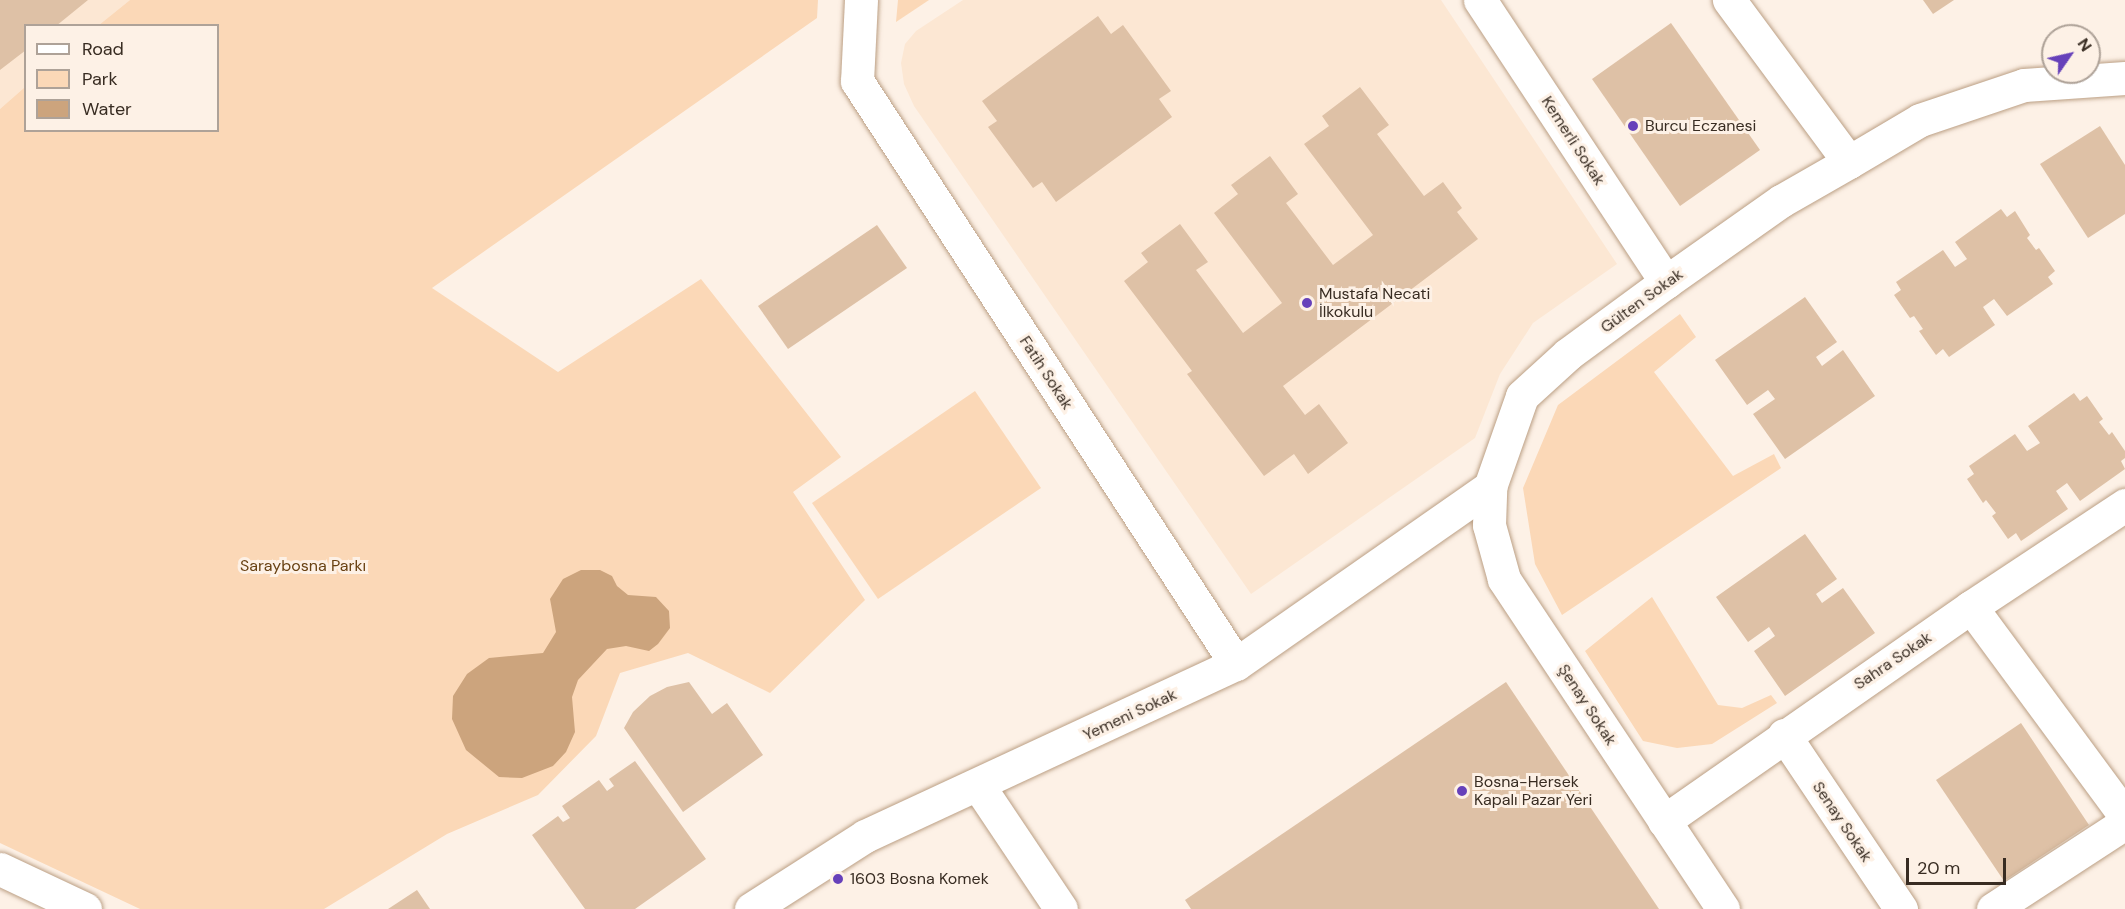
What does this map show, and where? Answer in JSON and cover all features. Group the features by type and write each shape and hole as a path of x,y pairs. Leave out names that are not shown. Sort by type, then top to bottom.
{"street":[{"name":"Fatih Sokak","path":"861,0 857,81 1236,664"},
{"name":"Kemerli Sokak","path":"1480,0 1666,282"},
{"path":"1729,0 1849,162"},
{"name":"Gülten Sokak","path":"1490,487 1522,396 1568,354 1781,201 1920,120 2024,85 2125,78"},
{"name":"Yemeni Sokak","path":"751,909 865,836 1236,664 1490,487"},
{"name":"Şenay Sokak","path":"1490,487 1489,525 1504,579 1724,909"},
{"name":"Sahra Sokak","path":"1664,821 1784,735 2125,505"},
{"path":"1971,607 2125,816"},
{"name":"Senay Sokak","path":"1784,735 1901,909"},
{"path":"978,785 1061,909"},
{"path":"1993,909 2125,823"},
{"path":"0,868 85,909"}],"shaded area":[{"path":"0,0 130,0 100,24 24,24 24,88 0,109"},
{"name":"Mustafa Necati İlkokulu","path":"963,0 1441,0 1617,264 1533,323 1500,374 1475,438 1251,594 914,106 904,84 901,63 905,44 916,31"}],"green space":[{"name":"Saraybosna Parkı","path":"130,0 818,0 817,18 432,288 558,372 701,279 841,457 793,492 865,600 770,693 688,653 620,673 596,736 538,795 447,834 324,909 140,909 0,843 0,109 24,88 24,132 219,132 219,24 100,24"},
{"path":"898,0 929,0 896,22"},
{"path":"1680,314 1696,337 1654,372 1733,476 1774,454 1781,468 1562,615 1535,564 1523,488 1558,405"},
{"path":"975,391 1041,488 878,599 812,503"},
{"path":"1652,597 1718,705 1742,708 1771,695 1777,703 1712,744 1677,748 1643,741 1585,651"}],"water":[{"path":"581,570 600,570 612,576 617,586 628,595 656,597 669,611 670,628 658,644 649,651 626,646 607,649 578,680 572,697 575,732 566,752 553,766 522,778 499,777 466,750 452,719 453,696 467,674 489,658 543,653 556,632 550,599 563,579"}],"building":[{"path":"0,0 88,0 58,24 24,24 24,52 0,70"},
{"path":"1923,0 1954,0 1933,14"},
{"path":"1098,16 1111,34 1123,25 1171,91 1159,99 1172,117 1056,202 1042,182 1033,188 988,127 997,121 982,101"},
{"path":"1671,23 1760,150 1680,206 1592,79"},
{"path":"1360,87 1389,125 1377,134 1424,196 1443,182 1462,208 1457,212 1478,239 1283,386 1305,415 1319,404 1348,443 1308,474 1294,454 1264,476 1187,374 1192,371 1124,281 1148,262 1141,253 1180,224 1208,262 1196,270 1243,333 1282,303 1214,213 1238,194 1231,185 1270,156 1298,194 1286,203 1333,265 1373,235 1304,144 1329,126 1322,116"},
{"path":"2100,126 2125,165 2125,214 2088,238 2040,164"},
{"path":"2001,209 2007,217 2015,211 2030,235 2027,238 2036,250 2039,248 2055,271 2048,277 2053,284 2007,316 1994,299 1983,307 1995,325 1949,357 1943,349 1936,355 1919,331 1923,329 1914,316 1910,318 1894,295 1901,290 1896,282 1943,250 1955,267 1967,259 1955,242"},
{"path":"877,225 907,268 788,349 758,306"},
{"path":"1805,297 1837,342 1816,357 1822,366 1843,350 1875,396 1785,459 1753,414 1775,399 1768,390 1747,405 1715,360"},
{"path":"2074,393 2080,401 2087,396 2103,419 2099,422 2109,435 2112,432 2125,451 2125,458 2121,461 2125,469 2080,501 2067,483 2056,491 2068,509 2021,541 2016,533 2008,539 1992,516 1996,513 1986,500 1983,503 1967,479 1974,474 1969,466 2015,434 2027,451 2040,443 2028,426"},
{"path":"1805,534 1837,579 1816,594 1822,603 1843,588 1875,633 1785,696 1754,651 1775,636 1769,627 1748,642 1716,597"},
{"path":"689,682 712,714 727,703 763,755 683,812 624,728 633,712 650,696 667,687"},
{"name":"Bosna-Hersek Kapalı Pazar Yeri","path":"1506,682 1659,909 1191,909 1185,900"},
{"path":"2021,723 2089,825 2004,881 1936,780"},
{"path":"635,761 706,859 635,909 585,909 532,835 558,816 563,822 570,818 562,806 599,780 607,791 614,786 609,779"},
{"path":"417,890 430,909 388,909"}],"place":[{"name":"Burcu Eczanesi","path":"1633,126"},
{"name":"Mustafa Necati İlkokulu","path":"1307,303"},
{"name":"Bosna-Hersek Kapalı Pazar Yeri","path":"1462,791"},
{"name":"1603 Bosna Komek","path":"838,879"}]}
